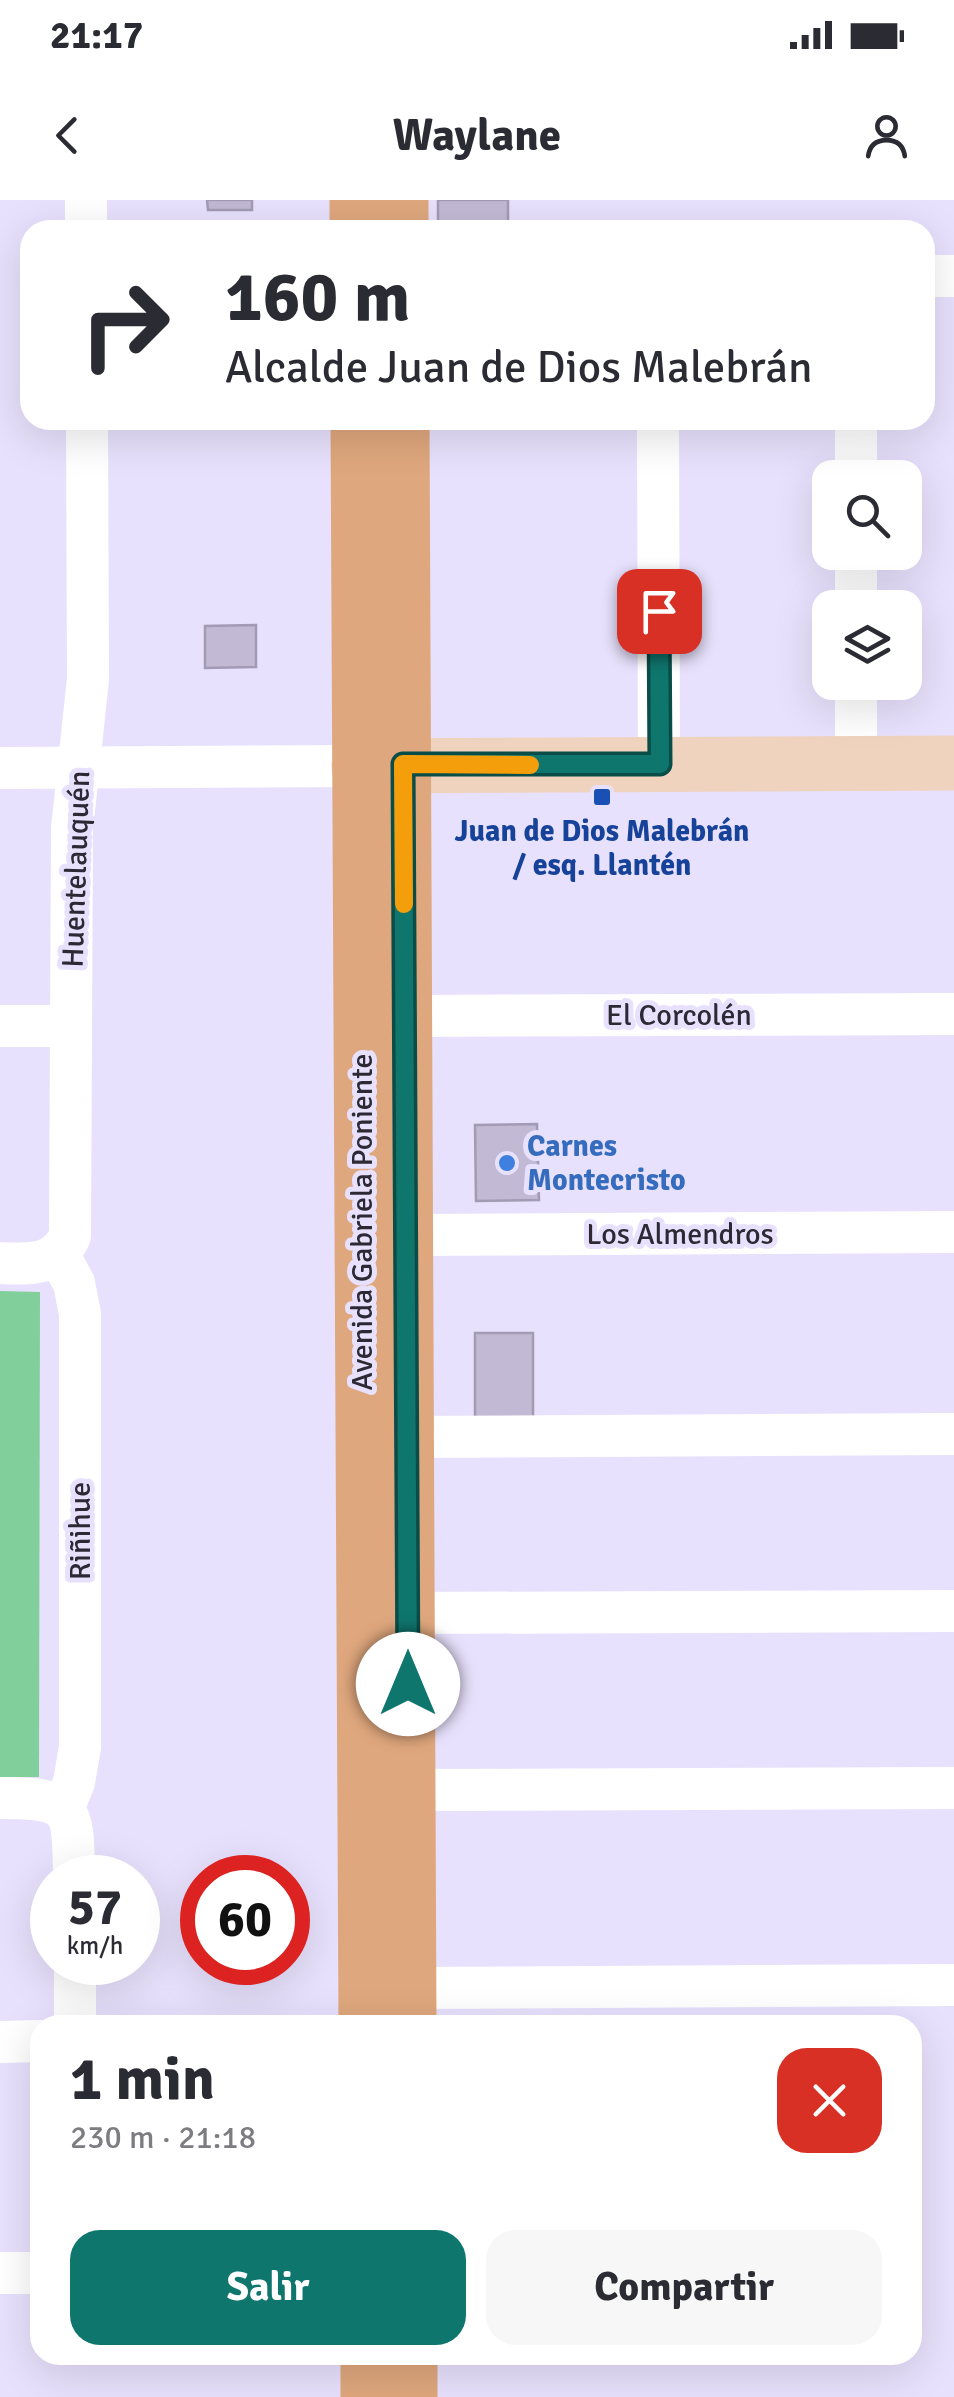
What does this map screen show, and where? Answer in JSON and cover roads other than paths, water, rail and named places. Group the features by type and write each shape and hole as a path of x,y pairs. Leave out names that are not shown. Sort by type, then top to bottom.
{"main road":[{"name":"Avenida Gabriela Poniente","path":"359,430 381,765 404,1016 409,2007"},
{"name":"Avenida Gabriela Poniente","path":"366,2015 381,765 401,430"},
{"path":"368,2365 368,2397"},
{"path":"410,2365 410,2397"}],"street":[{"name":"Huentelauquén","path":"58,1254 70,1236 71,1226 72,829 88,679 87,430"},
{"path":"658,430 660,764"},
{"path":"856,430 856,460"},
{"path":"856,700 856,764"},
{"path":"0,768 954,763"},
{"name":"El Corcolén","path":"404,1016 954,1014"},
{"path":"0,1026 71,1026"},
{"name":"Los Almendros","path":"406,1236 954,1232"},
{"path":"0,1263 40,1264 58,1254"},
{"name":"Riñihue","path":"58,1254 74,1283 80,1314 80,1747 74,1782 62,1809"},
{"path":"407,1436 954,1434"},
{"path":"407,1613 954,1611"},
{"path":"408,1790 954,1788"},
{"path":"0,1798 44,1799 62,1809 72,1827 73,1855"},
{"path":"74,1985 75,2015"},
{"path":"409,2007 954,1985"},
{"path":"0,2042 30,2042"},
{"path":"0,2273 30,2273"}],"place":[{"name":"Juan de Dios Malebrán / esq. Llantén","path":"602,797"},
{"name":"Carnes Montecristo","path":"507,1163"}]}
